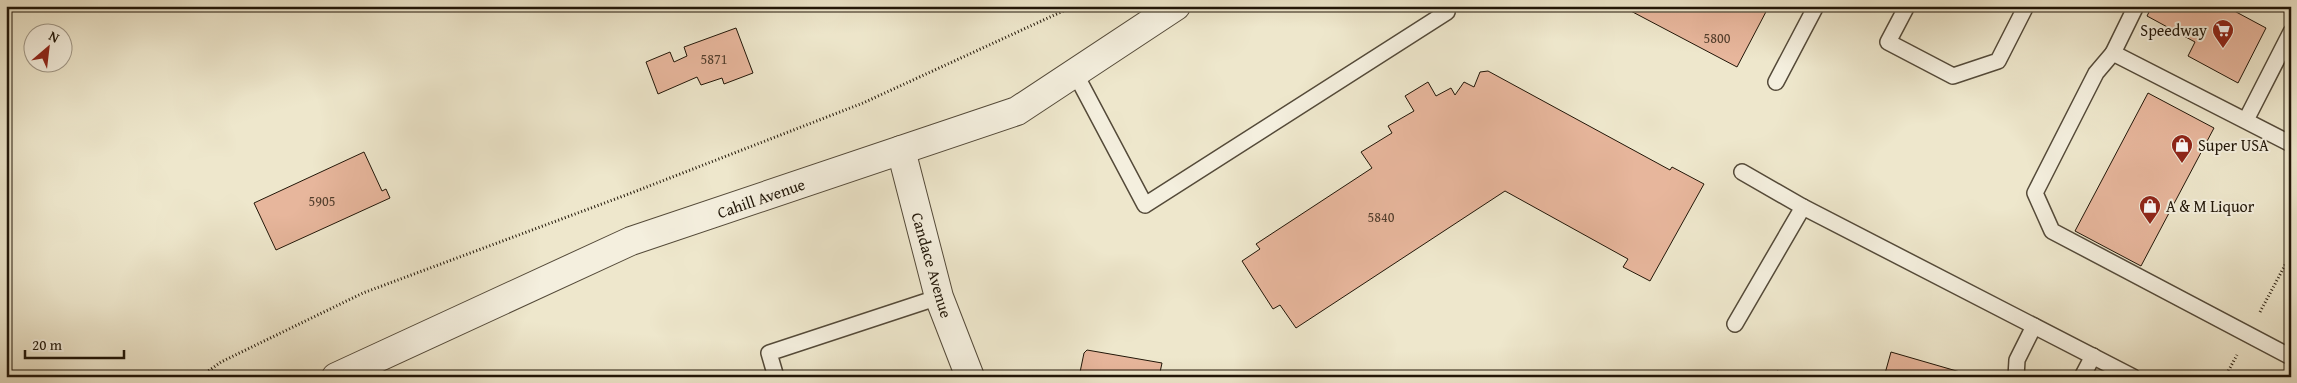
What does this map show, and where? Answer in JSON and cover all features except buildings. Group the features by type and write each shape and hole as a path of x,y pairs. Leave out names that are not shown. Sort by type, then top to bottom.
{"street":[{"name":"Cahill Avenue","path":"336,377 631,241 1017,111 1176,6"},
{"name":"Candace Avenue","path":"901,150 939,297 970,377"}],"lane":[{"path":"1075,73 1145,205 1446,12 1442,6"},
{"path":"1776,82 1816,6"},
{"path":"1907,6 1888,42 1952,76 1998,61 2026,6"},
{"path":"2136,6 2113,53 2096,73 2035,193 2052,232 2291,357"},
{"path":"2246,120 2291,32"},
{"path":"2113,53 2291,144"},
{"path":"1742,172 1803,207 2133,377"},
{"path":"1735,324 1803,207"},
{"path":"776,377 769,353 939,297"},
{"path":"2016,377 2017,360 2034,326"},
{"path":"2082,377 2093,356"}],"path":[{"path":"200,377 221,362 363,292 626,195 862,103 1074,6"}],"place":[{"name":"Speedway","path":"2223,49"},
{"name":"Super USA","path":"2182,164"},
{"name":"A & M Liquor","path":"2150,225"}]}
